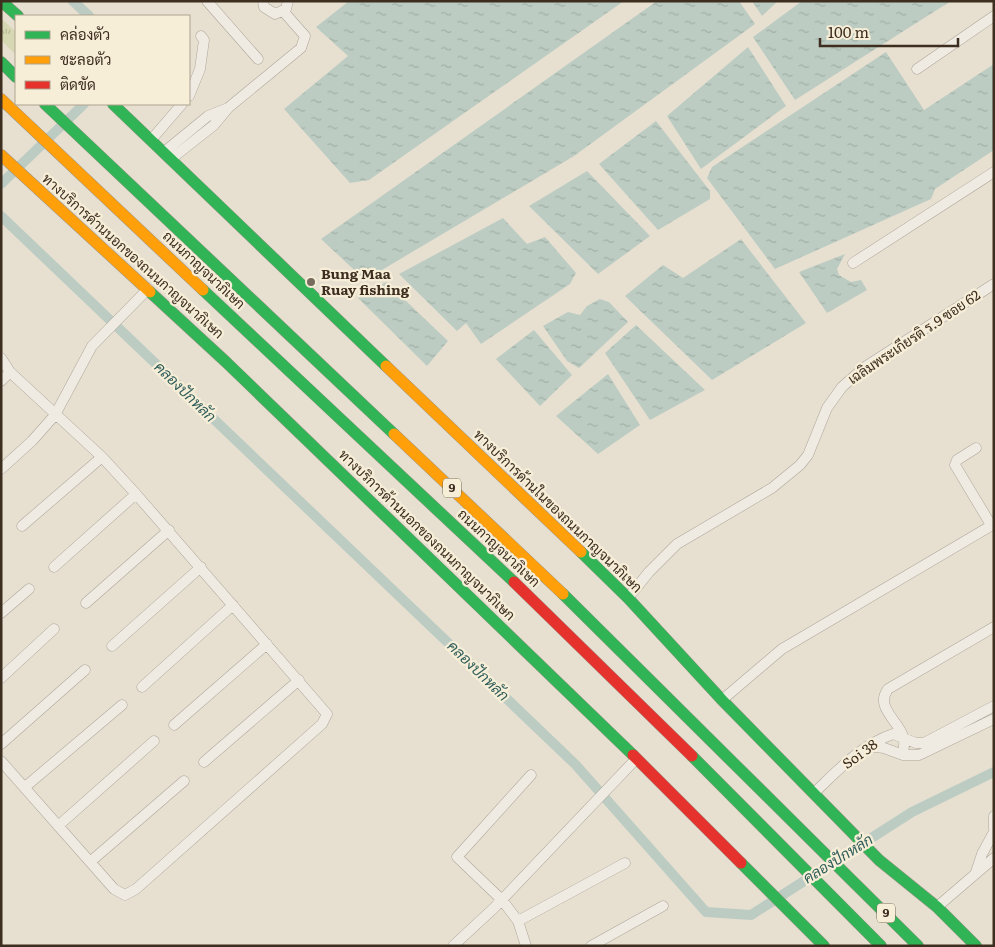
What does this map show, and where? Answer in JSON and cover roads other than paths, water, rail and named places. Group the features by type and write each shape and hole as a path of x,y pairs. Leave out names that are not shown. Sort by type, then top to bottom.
{"main road":[{"path":"1,1 17,15"},
{"path":"1,62 15,76"},
{"name":"ถนนกาญจนาภิเษก","path":"1,99 538,605 881,946"},
{"name":"ถนนกาญจนาภิเษก","path":"46,105 556,587 822,848 918,946"},
{"name":"ทางบริการด้านในของถนนกาญจนาภิเษก","path":"114,105 628,598 722,700 879,860 937,907 976,946"},
{"name":"ทางบริการด้านนอกของถนนกาญจนาภิเษก","path":"1,155 148,289 636,759 824,946"}],"street":[{"path":"207,1 258,59"},
{"path":"263,1 269,12 275,14 283,11 288,1"},
{"path":"168,156 208,116 228,108 296,54 305,43 305,36 283,11"},
{"path":"917,69 994,16"},
{"path":"190,94 200,69 204,40 201,36"},
{"path":"151,140 181,105"},
{"path":"853,263 994,172"},
{"name":"เฉลิมพระเกียรติ ร.9 ซอย 62","path":"628,598 649,572 677,544 772,488 800,465 808,455 827,408 842,387 865,367 994,284"},
{"path":"1,469 32,441 55,415 84,358 122,314 148,289"},
{"path":"1,358 10,372 102,457 169,530 326,710 326,719 136,889 125,895 114,889 1,761"},
{"path":"1,381 10,372"},
{"path":"722,700 782,650 993,525 955,465 957,460 976,448"},
{"path":"22,526 102,457"},
{"path":"54,567 136,494"},
{"path":"86,603 169,530"},
{"path":"112,646 201,567"},
{"path":"1,613 29,589"},
{"path":"142,686 233,605"},
{"path":"903,755 904,740 882,702 888,690 994,627"},
{"path":"1,678 54,629"},
{"path":"174,725 267,644"},
{"path":"1,744 84,670"},
{"path":"204,762 299,680"},
{"path":"25,787 122,705"},
{"path":"868,746 884,748 903,755 919,755 925,747 994,706"},
{"path":"925,747 994,719"},
{"name":"Soi 38","path":"814,793 868,746 893,734 925,747"},
{"path":"58,826 154,741"},
{"path":"453,946 502,900 636,759"},
{"path":"526,946 518,921 502,900 457,857 531,775"},
{"path":"90,862 184,780"},
{"path":"994,816 994,828"},
{"path":"976,872 982,854 994,832"},
{"path":"937,907 994,858"},
{"path":"518,921 625,863"},
{"path":"591,946 663,906"}],"water":[{"path":"349,1 624,1 369,180 350,183 284,109 348,56 316,27"},
{"path":"657,1 739,1 755,24 574,156 365,280 321,239"},
{"path":"752,1 778,1 762,16"},
{"path":"802,1 951,1 795,100 753,37"},
{"path":"748,47 786,106 701,169 667,116"},
{"path":"886,52 924,110 994,64 994,150 935,189 931,199 775,269 707,178 712,167"},
{"path":"656,121 710,191 710,199 658,230 599,164"},
{"path":"587,171 650,236 598,274 529,206"},
{"path":"503,218 527,244 545,237 576,273 570,284 481,344 466,323 457,331 399,274"},
{"path":"741,239 806,323 712,380 625,296 663,265 683,278"},
{"path":"845,254 837,269 839,275 851,282 861,280 867,290 827,313 799,272"},
{"path":"386,282 448,341 427,366 358,298"},
{"path":"600,299 609,302 628,322 579,368 567,361 543,326 568,312 580,315 587,306"},
{"path":"636,325 705,390 650,420 605,353"},
{"path":"534,330 572,375 540,406 496,359"},
{"path":"608,374 640,425 598,454 556,416"}],"waterway":[{"name":"คลองปักหลัก","path":"73,1 88,15"},
{"name":"คลองปักหลัก","path":"1,184 83,105"},
{"name":"คลองปักหลัก","path":"1,216 575,764 706,912 751,915 912,812 994,772"}],"place":[{"name":"Bung Maa Ruay fishing","path":"311,282"}]}
